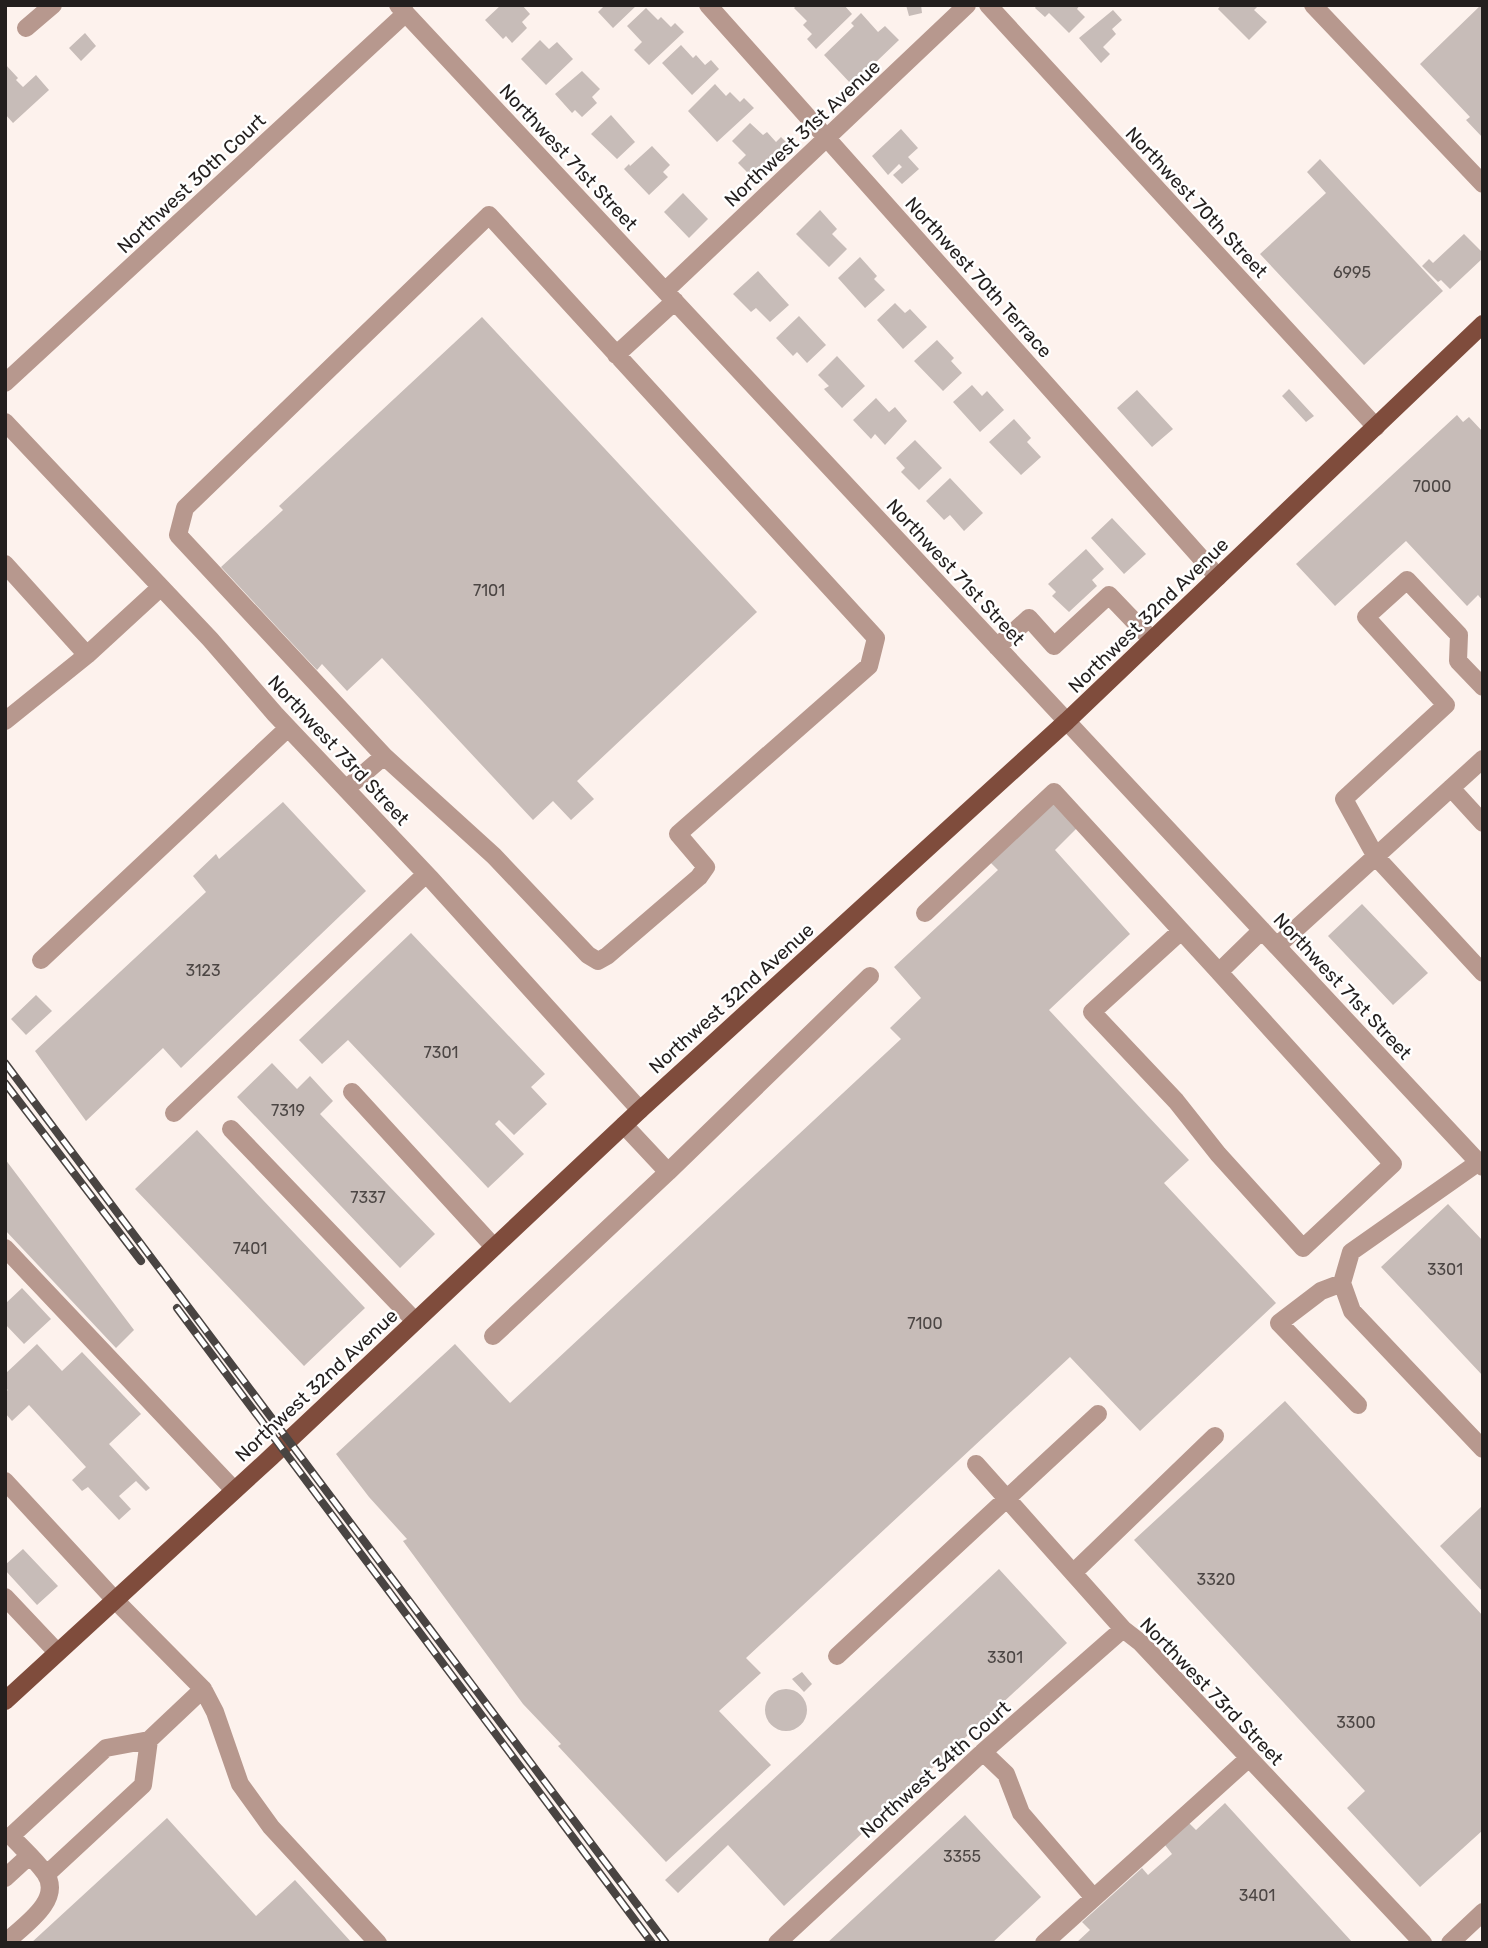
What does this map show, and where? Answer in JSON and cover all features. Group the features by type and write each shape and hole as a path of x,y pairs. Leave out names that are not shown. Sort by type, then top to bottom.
{"main road":[{"name":"Northwest 32nd Avenue","path":"5,1701 640,1110 1067,721 1483,324"}],"street":[{"path":"26,28 53,5"},
{"name":"Northwest 70th Terrace","path":"708,5 1218,577"},
{"name":"Northwest 31st Avenue","path":"616,355 670,296 827,138 967,5"},
{"name":"Northwest 70th Street","path":"988,5 1376,426"},
{"path":"1313,5 1483,184"},
{"name":"Northwest 71st Street","path":"402,9 1481,1164"},
{"name":"Northwest 30th Court","path":"5,383 402,9"},
{"path":"489,215 876,638 869,666 678,834 706,867 689,886 598,961 588,955 494,856 384,756 178,536 185,508 489,215"},
{"name":"Northwest 73rd Street","path":"5,422 426,874 640,1110"},
{"path":"5,564 87,655"},
{"path":"1483,687 1458,661 1459,635 1407,580 1366,617 1446,705 1344,799 1376,857 1483,973"},
{"path":"5,721 87,655 161,587"},
{"path":"997,647 1029,618 1054,646 1109,595 1152,640"},
{"path":"41,960 288,728"},
{"path":"346,789 384,756"},
{"path":"1277,946 1483,758"},
{"path":"1451,788 1483,823"},
{"path":"925,913 1054,792 1219,972 1393,1164 1303,1248 1219,1154 1176,1101 1092,1012 1181,931"},
{"path":"174,1113 426,874"},
{"path":"1219,972 1262,930"},
{"path":"493,1336 668,1172 870,976"},
{"path":"352,1092 494,1247"},
{"path":"624,1125 668,1172"},
{"path":"231,1129 415,1321"},
{"path":"1481,1164 1351,1252 1342,1283 1352,1311 1483,1449"},
{"path":"5,1248 234,1490"},
{"path":"1342,1283 1321,1291 1279,1323 1358,1405"},
{"path":"836,1656 1098,1414"},
{"path":"1073,1573 1215,1436"},
{"name":"Northwest 73rd Street","path":"976,1464 1123,1629 1141,1643 1423,1943"},
{"path":"5,1481 114,1599 203,1689 215,1712 240,1784 271,1827 378,1943"},
{"path":"5,1597 57,1652"},
{"name":"Northwest 34th Court","path":"777,1943 983,1752 1123,1629"},
{"path":"5,1942 42,1908 50,1891 47,1874 10,1836 106,1748 149,1740 203,1689"},
{"path":"47,1874 143,1785 149,1740"},
{"path":"983,1752 1006,1774 1021,1813 1094,1898"},
{"path":"1044,1943 1249,1758"},
{"path":"5,1878 29,1856"},
{"path":"1450,1943 1483,1912"}],"building":[{"path":"501,5 522,5 530,14 522,22 527,28 512,43 506,36 503,39 485,20"},
{"path":"605,5 637,5 613,28 598,12"},
{"path":"797,5 844,5 852,14 816,49 807,39 812,34 803,25 807,21 794,8"},
{"path":"906,5 921,5 922,13 909,16"},
{"path":"1037,5 1080,5 1077,9 1085,17 1069,33 1049,13 1045,17 1035,8"},
{"path":"1221,5 1259,5 1254,10 1267,22 1249,40 1218,9"},
{"path":"1481,5 1483,138 1466,120 1470,117 1420,64"},
{"path":"646,8 658,20 661,17 671,27 675,23 684,32 649,65 634,50 642,42 627,26"},
{"path":"1113,10 1122,20 1112,29 1116,34 1103,47 1110,54 1101,63 1079,38"},
{"path":"861,13 878,32 885,26 899,40 852,85 824,55 854,26 851,23"},
{"path":"85,33 96,46 81,61 69,48"},
{"path":"540,40 549,49 557,42 573,59 546,85 521,59"},
{"path":"681,45 693,58 696,55 705,65 711,60 719,69 692,95 662,63"},
{"path":"5,64 23,87 36,75 49,90 13,123 5,114"},
{"path":"582,71 600,89 592,97 597,103 582,117 575,110 572,113 555,94"},
{"path":"715,84 726,96 730,92 740,102 744,98 754,108 717,142 688,111"},
{"path":"611,115 635,142 617,159 591,134"},
{"path":"750,123 763,135 767,132 776,142 781,137 789,145 755,180 738,163 746,155 732,141"},
{"path":"901,129 918,148 908,157 919,169 902,184 893,175 902,167 899,164 888,175 872,156"},
{"path":"652,146 670,165 663,172 668,177 649,195 624,169"},
{"path":"1320,159 1443,291 1364,365 1260,254 1326,193 1307,172"},
{"path":"683,193 708,219 689,238 664,212"},
{"path":"820,210 837,229 832,234 847,249 829,267 796,234"},
{"path":"1464,234 1483,253 1483,258 1450,289 1441,280 1438,282 1422,266 1429,259 1433,263"},
{"path":"860,257 877,276 874,279 885,290 865,308 838,278"},
{"path":"758,271 789,305 770,322 756,308 751,312 733,294"},
{"path":"895,303 905,313 910,309 927,327 903,349 877,320"},
{"path":"799,316 826,345 807,363 797,352 793,356 776,338"},
{"path":"482,317 757,612 577,781 594,799 571,820 553,801 533,820 382,658 347,691 322,664 317,670 221,567 283,510 279,506"},
{"path":"937,340 954,358 951,361 962,373 943,391 914,361"},
{"path":"837,356 865,386 842,408 824,389 829,386 818,375"},
{"path":"972,385 982,396 987,391 1004,410 980,432 953,402"},
{"path":"1289,389 1314,416 1306,422 1282,396"},
{"path":"1137,390 1173,429 1152,447 1117,408"},
{"path":"876,398 889,412 895,407 907,421 885,445 875,434 871,439 853,420"},
{"path":"1457,415 1463,422 1469,417 1483,432 1483,601 1478,595 1467,606 1406,541 1335,606 1296,564"},
{"path":"1014,419 1031,438 1027,442 1041,457 1021,475 989,442"},
{"path":"915,440 942,468 919,490 901,472 905,468 896,458"},
{"path":"950,478 983,513 964,531 950,515 944,520 926,501"},
{"path":"1112,518 1146,554 1124,574 1091,538"},
{"path":"1086,549 1104,569 1092,580 1097,586 1069,612 1052,596 1056,592 1048,584"},
{"path":"283,802 366,891 181,1068 163,1048 86,1121 35,1051 206,892 193,876 216,854 219,859"},
{"path":"1052,802 1077,828 1055,850 1130,934 1049,1010 1189,1160 1164,1183 1276,1303 1140,1431 1070,1357 746,1658 761,1673 719,1711 771,1765 666,1862 558,1746 561,1744 523,1704 403,1541 407,1539 369,1497 336,1454 455,1344 510,1403 901,1039 890,1028 921,998 894,967 998,870 987,859"},
{"path":"1362,904 1428,973 1393,1005 1328,936"},
{"path":"411,933 545,1074 531,1087 547,1104 514,1135 499,1120 495,1124 524,1154 488,1188 348,1040 322,1064 299,1040"},
{"path":"36,995 52,1011 26,1035 11,1019"},
{"path":"272,1063 297,1089 310,1076 333,1101 320,1114 435,1234 400,1268 237,1097"},
{"path":"197,1130 365,1308 304,1366 135,1189"},
{"path":"5,1159 134,1330 116,1348 5,1230"},
{"path":"1448,1204 1483,1241 1483,1376 1381,1267"},
{"path":"22,1288 51,1319 24,1344 5,1324 5,1304"},
{"path":"37,1344 62,1371 82,1352 141,1414 109,1444 150,1488 146,1491 136,1481 119,1496 131,1509 119,1520 88,1487 82,1491 72,1480 86,1467 29,1405 12,1421 5,1413 5,1392 8,1390 5,1388 5,1374"},
{"path":"1285,1401 1483,1616 1483,1830 1420,1887 1347,1808 1365,1791 1134,1540"},
{"path":"1481,1507 1483,1509 1483,1592 1440,1546"},
{"path":"23,1549 58,1586 37,1605 5,1570 5,1565"},
{"path":"999,1569 1067,1643 784,1906 728,1845 678,1893 665,1880"},
{"path":"802,1672 812,1684 804,1692 792,1679"},
{"path":"786,1689 801,1695 807,1710 801,1725 786,1731 771,1725 765,1710 771,1695"},
{"path":"1225,1803 1353,1943 1076,1943 1090,1930 1082,1922 1142,1868 1148,1875 1172,1854 1165,1845 1189,1823 1196,1830"},
{"path":"965,1815 1041,1897 992,1943 827,1943"},
{"path":"167,1818 256,1916 295,1880 352,1943 31,1943"}],"railway":[{"path":"5,1063 666,1943"},
{"path":"5,1083 141,1261"},
{"path":"177,1308 652,1943"}]}
